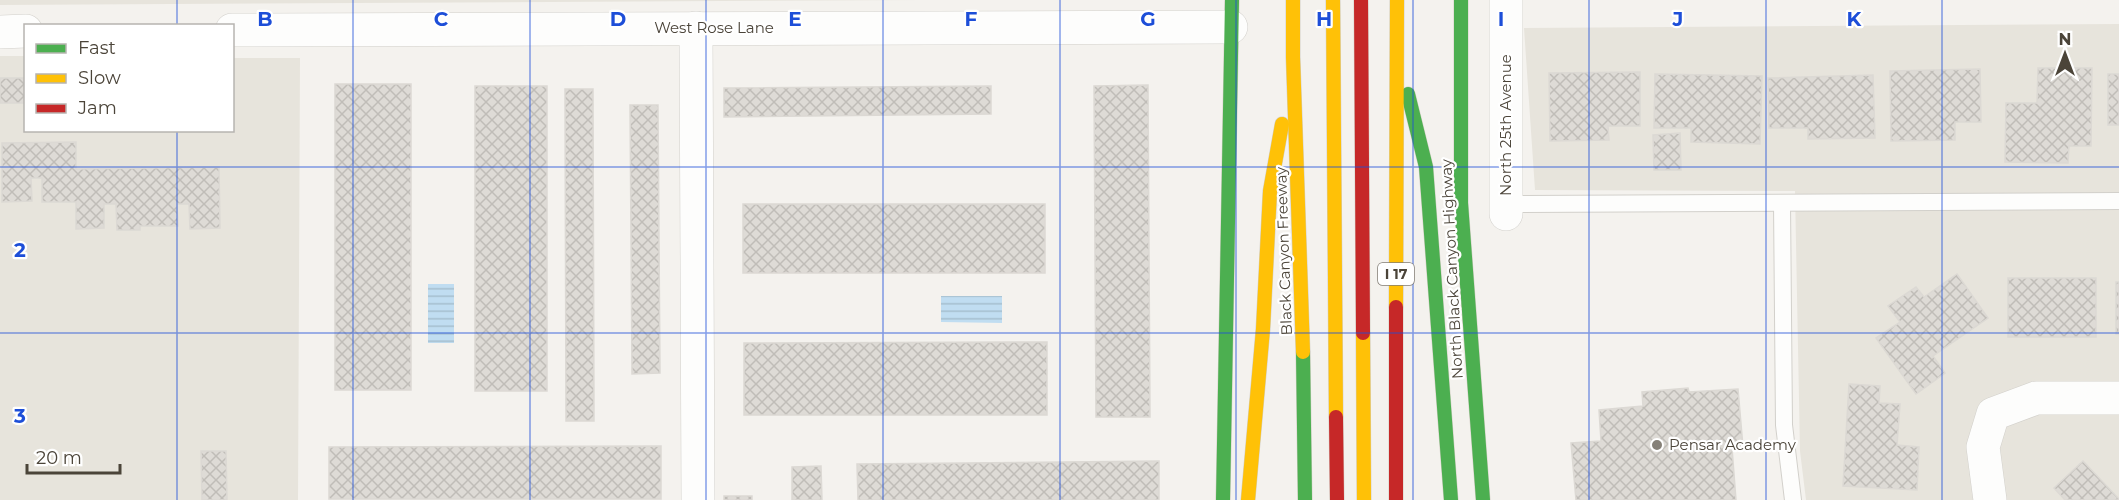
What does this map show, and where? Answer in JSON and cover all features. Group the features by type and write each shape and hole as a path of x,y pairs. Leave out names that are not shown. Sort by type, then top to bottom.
{"main road":[{"name":"Black Canyon Freeway","path":"1293,0 1303,327 1305,500"},
{"path":"1333,0 1337,500"},
{"path":"1361,0 1365,500"},
{"name":"I 17","path":"1396,500 1397,0"},
{"name":"North Black Canyon Highway","path":"1461,0 1461,203 1483,500"},
{"path":"1223,500 1231,13"},
{"path":"1396,49 1426,167 1451,500"},
{"path":"1248,500 1263,329 1270,191 1293,57"}],"street":[{"name":"North 25th Avenue","path":"1506,0 1506,209"},
{"name":"West Rose Lane","path":"234,30 696,28 1231,13"},
{"path":"696,28 698,500"},
{"path":"0,32 24,31"},
{"path":"1990,500 1983,447 1993,414 2036,398 2119,398"}],"lane":[{"path":"1506,209 1782,203 2119,201"},
{"path":"1782,203 1784,425 1792,500"}],"shaded area":[{"path":"0,0 922,0 0,5"},
{"path":"2119,24 2119,500 1806,500 1800,451 1795,191 1535,190 1524,28"},
{"path":"0,56 24,56 24,132 234,132 234,58 300,58 298,500 0,500"}],"water":[{"path":"428,284 454,284 454,343 428,343"},
{"path":"941,296 1002,296 1002,323 941,322"}],"building":[{"path":"2038,68 2092,68 2091,146 2069,146 2068,163 2005,162 2006,103 2037,103"},
{"path":"1980,69 1981,122 1955,122 1955,140 1891,141 1890,71"},
{"path":"1640,72 1640,126 1608,126 1609,140 1550,141 1549,73"},
{"path":"1655,74 1762,76 1760,144 1691,142 1691,128 1654,128"},
{"path":"2108,74 2119,74 2119,125 2108,125"},
{"path":"1873,75 1875,138 1808,139 1808,128 1769,128 1768,78"},
{"path":"0,78 24,78 24,103 0,103"},
{"path":"335,84 411,84 411,390 335,390"},
{"path":"1148,85 1150,417 1096,417 1094,86"},
{"path":"475,86 547,86 547,391 475,391"},
{"path":"991,86 991,114 724,117 724,88"},
{"path":"565,89 593,89 594,421 566,421"},
{"path":"630,105 658,105 660,373 632,374"},
{"path":"1680,133 1681,170 1654,170 1653,135"},
{"path":"76,142 76,169 219,167 220,228 190,229 189,204 177,204 178,226 140,226 140,230 117,230 116,204 104,204 104,228 76,229 76,202 42,202 42,178 31,178 32,201 2,202 2,143"},
{"path":"743,204 1045,204 1045,273 743,273"},
{"path":"1957,274 1988,318 1933,356 1945,373 1916,394 1876,338 1900,322 1888,306 1916,287 1924,297"},
{"path":"2008,278 2096,278 2096,337 2008,337"},
{"path":"2116,282 2119,282 2119,334 2116,334"},
{"path":"1047,342 1047,415 744,415 744,343"},
{"path":"1849,384 1880,386 1879,403 1900,404 1897,445 1919,447 1917,490 1843,486"},
{"name":"Pensar Academy","path":"1688,388 1689,392 1738,389 1743,447 1732,448 1736,500 1576,500 1571,443 1601,441 1599,410 1643,406 1642,392"},
{"path":"661,446 661,499 329,499 329,447"},
{"path":"201,451 226,451 227,500 202,500"},
{"path":"1159,461 1159,500 858,500 857,464"},
{"path":"2083,461 2119,500 2065,500 2054,488"},
{"path":"821,466 822,500 792,500 792,467"},
{"path":"724,496 752,496 752,500 724,500"}],"traffic: fast":[{"path":"1223,500 1232,0"},
{"path":"1461,0 1461,203 1483,500"},
{"path":"1408,94 1426,167 1451,500"},
{"path":"1303,352 1305,500"}],"traffic: slow":[{"path":"1293,0 1303,352"},
{"path":"1333,0 1336,417"},
{"path":"1396,307 1397,0"},
{"path":"1248,500 1263,329 1270,191 1282,124"},
{"path":"1363,333 1364,500"}],"traffic: jam":[{"path":"1361,0 1363,333"},
{"path":"1396,307 1396,500"},
{"path":"1336,417 1337,500"}],"place":[{"name":"Pensar Academy","path":"1657,445"}]}
